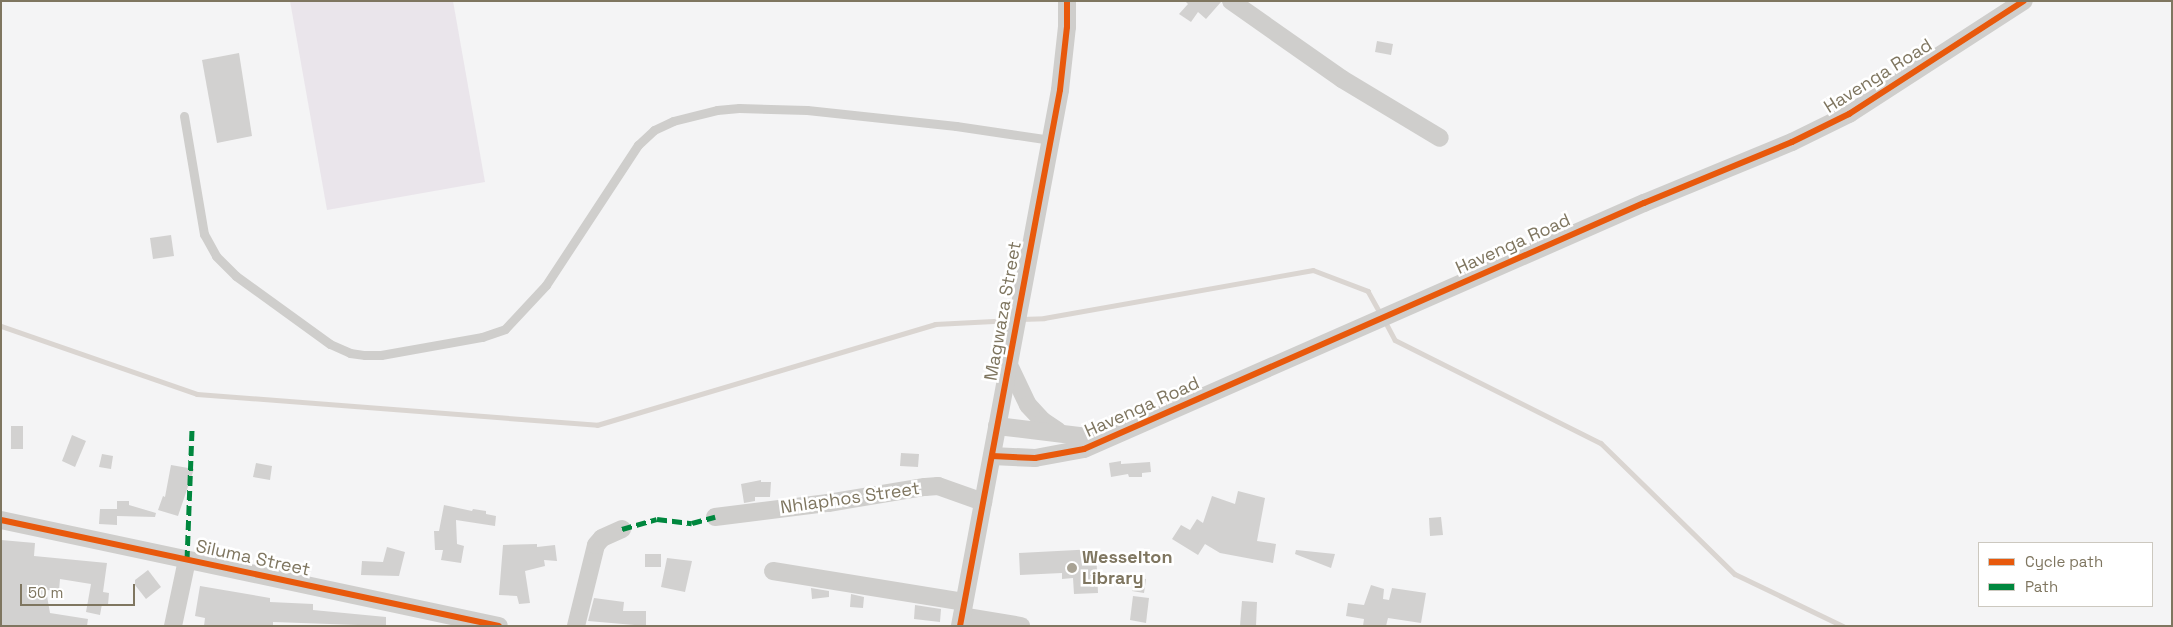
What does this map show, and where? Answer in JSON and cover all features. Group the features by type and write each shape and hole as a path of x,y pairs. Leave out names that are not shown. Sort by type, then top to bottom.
{"street":[{"name":"Magwaza Street","path":"962,615 1060,90 1067,27 1067,1"},
{"path":"1231,1 1342,79 1440,138"},
{"name":"Havenga Road","path":"992,456 1035,458 1060,455 1084,449 1644,203 1834,123 2024,1"},
{"path":"1009,365 1028,406 1043,421 1064,434"},
{"name":"Havenga Road","path":"997,426 1105,439"},
{"name":"Nhlaphos Street","path":"715,517 828,503 938,486 983,502"},
{"name":"Siluma Street","path":"1,520 498,626"},
{"path":"576,626 596,545 602,538 622,529"},
{"path":"173,626 187,560"},
{"path":"773,571 962,615 1021,626"}],"lane":[{"path":"184,116 204,234 216,256 236,276 330,344 350,353 365,355 381,355 482,337 505,329 546,285 638,145 654,130 673,121 717,110 739,108 807,110 956,126 1051,140"}],"shaded area":[{"path":"290,1 453,1 485,182 327,210"}],"building":[{"path":"1185,1 1221,2 1206,19 1198,12 1191,22 1179,14 1188,4"},
{"path":"1377,41 1393,44 1391,55 1375,52"},
{"path":"239,53 252,136 217,143 202,60"},
{"path":"171,235 174,256 153,259 150,238"},
{"path":"11,426 23,426 23,449 11,449"},
{"path":"72,435 86,441 75,467 62,461"},
{"path":"901,453 919,454 918,467 900,466"},
{"path":"102,454 113,456 111,469 99,467"},
{"path":"1121,461 1121,464 1150,462 1151,472 1142,473 1142,477 1129,477 1128,474 1111,477 1109,463"},
{"path":"256,463 272,466 270,480 253,477"},
{"path":"171,465 194,469 178,516 158,510 163,496 165,497"},
{"path":"761,480 761,482 771,482 770,497 755,497 755,501 744,503 741,484"},
{"path":"1238,491 1265,498 1257,541 1276,544 1273,563 1220,553 1205,544 1198,555 1172,539 1181,525 1190,530 1197,519 1203,523 1212,496 1235,504"},
{"path":"117,501 129,501 129,505 156,513 155,517 117,516 117,525 99,524 100,509 117,509"},
{"path":"444,505 472,511 473,509 486,511 486,514 496,516 495,526 456,520 457,544 464,546 461,563 441,560 443,550 435,550 434,531 439,531"},
{"path":"1441,517 1443,535 1430,536 1429,518"},
{"path":"1,540 35,543 34,556 107,563 103,592 109,593 108,605 102,604 100,615 86,612 91,584 60,579 59,591 46,590 50,613 88,619 87,626 1,626"},
{"path":"537,544 537,547 555,545 557,561 544,560 545,566 525,571 530,603 519,604 517,596 499,595 503,545"},
{"path":"387,547 405,552 399,576 361,575 362,561 383,562"},
{"path":"1096,549 1098,593 1074,594 1073,578 1062,579 1062,573 1020,575 1019,553"},
{"path":"1296,550 1335,554 1331,568 1295,554"},
{"path":"645,554 661,554 661,567 645,567"},
{"path":"667,558 692,561 685,592 661,587"},
{"path":"148,570 161,587 146,599 135,585 135,580"},
{"path":"1134,577 1146,579 1144,593 1132,591"},
{"path":"1371,585 1384,589 1383,599 1389,600 1392,588 1426,593 1421,623 1388,618 1386,626 1363,626 1364,619 1346,616 1348,603 1364,605"},
{"path":"200,586 270,598 270,602 313,604 313,610 386,617 386,626 273,622 273,626 204,626 205,618 195,616"},
{"path":"811,588 829,591 829,597 812,599"},
{"path":"851,594 864,597 863,608 850,607"},
{"path":"1133,596 1149,598 1146,623 1130,620"},
{"path":"594,598 624,602 623,611 646,611 646,626 588,621"},
{"path":"1242,601 1257,602 1256,626 1240,626"},
{"path":"915,605 941,609 940,622 914,619"}],"waterway":[{"path":"1021,319 1044,318 1313,270 1368,291 1381,314"},
{"path":"1,326 197,394 597,425 935,324 1013,320"},
{"path":"1385,321 1395,340 1601,443 1735,574 1843,626"}],"marked path":[{"path":"187,560 192,427"},
{"path":"622,529 657,519 692,523 715,517"}],"cycle path":[{"path":"960,626 1060,90 1067,27 1067,1"},
{"path":"992,456 1035,458 1084,449 1644,203 1792,142 1849,114 2024,1"},
{"path":"1,520 499,626"}],"place":[{"name":"Wesselton Library","path":"1072,568"}]}
